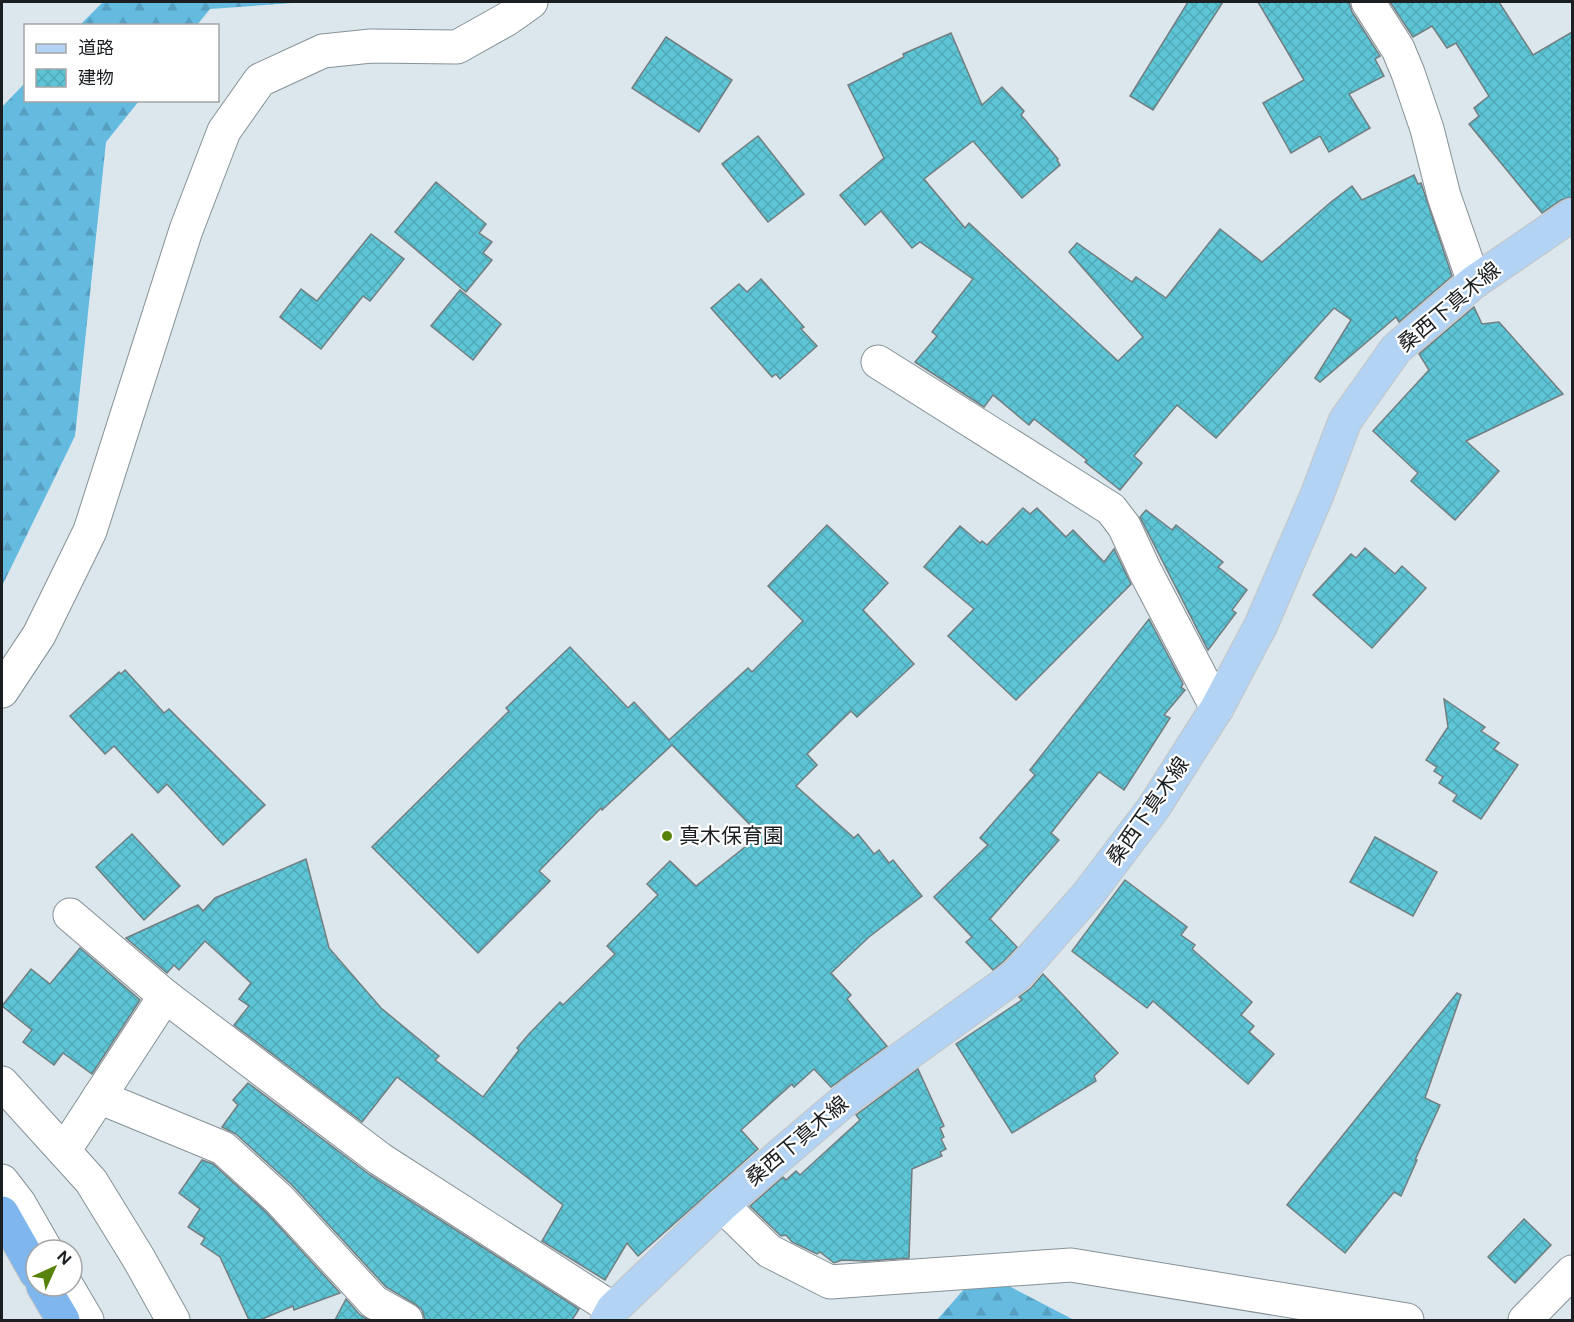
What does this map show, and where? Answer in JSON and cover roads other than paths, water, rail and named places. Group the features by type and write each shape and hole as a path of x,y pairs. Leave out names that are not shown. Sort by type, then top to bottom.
{"highway":[{"path":"2,1213 24,1252"},
{"path":"51,1298 63,1320"}],"main road":[{"name":"桑西下真木線","path":"610,1315 722,1205 852,1094 1017,975 1089,893 1154,807 1217,708 1261,626 1317,495 1345,421 1396,349 1474,282 1572,214"}],"street":[{"path":"2,692 39,635 90,531 186,230 224,131 260,80 323,51 371,46 457,47 507,19 531,2"},
{"path":"1368,2 1398,49 1408,73 1427,129 1444,196 1474,282"},
{"path":"878,362 1112,509 1124,526 1217,708"},
{"path":"70,915 165,996 380,1160 610,1315"},
{"path":"64,1151 165,996"},
{"path":"2,1083 91,1181 173,1320"},
{"path":"99,1097 223,1148 286,1206 374,1302 406,1320"},
{"path":"2,1181 19,1203 39,1238"},
{"path":"722,1205 769,1251 831,1282 1071,1265 1337,1314 1407,1320"},
{"path":"1525,1320 1572,1272"},
{"path":"74,1298 87,1320"}],"place":[{"name":"真木保育園","path":"667,836"}]}
